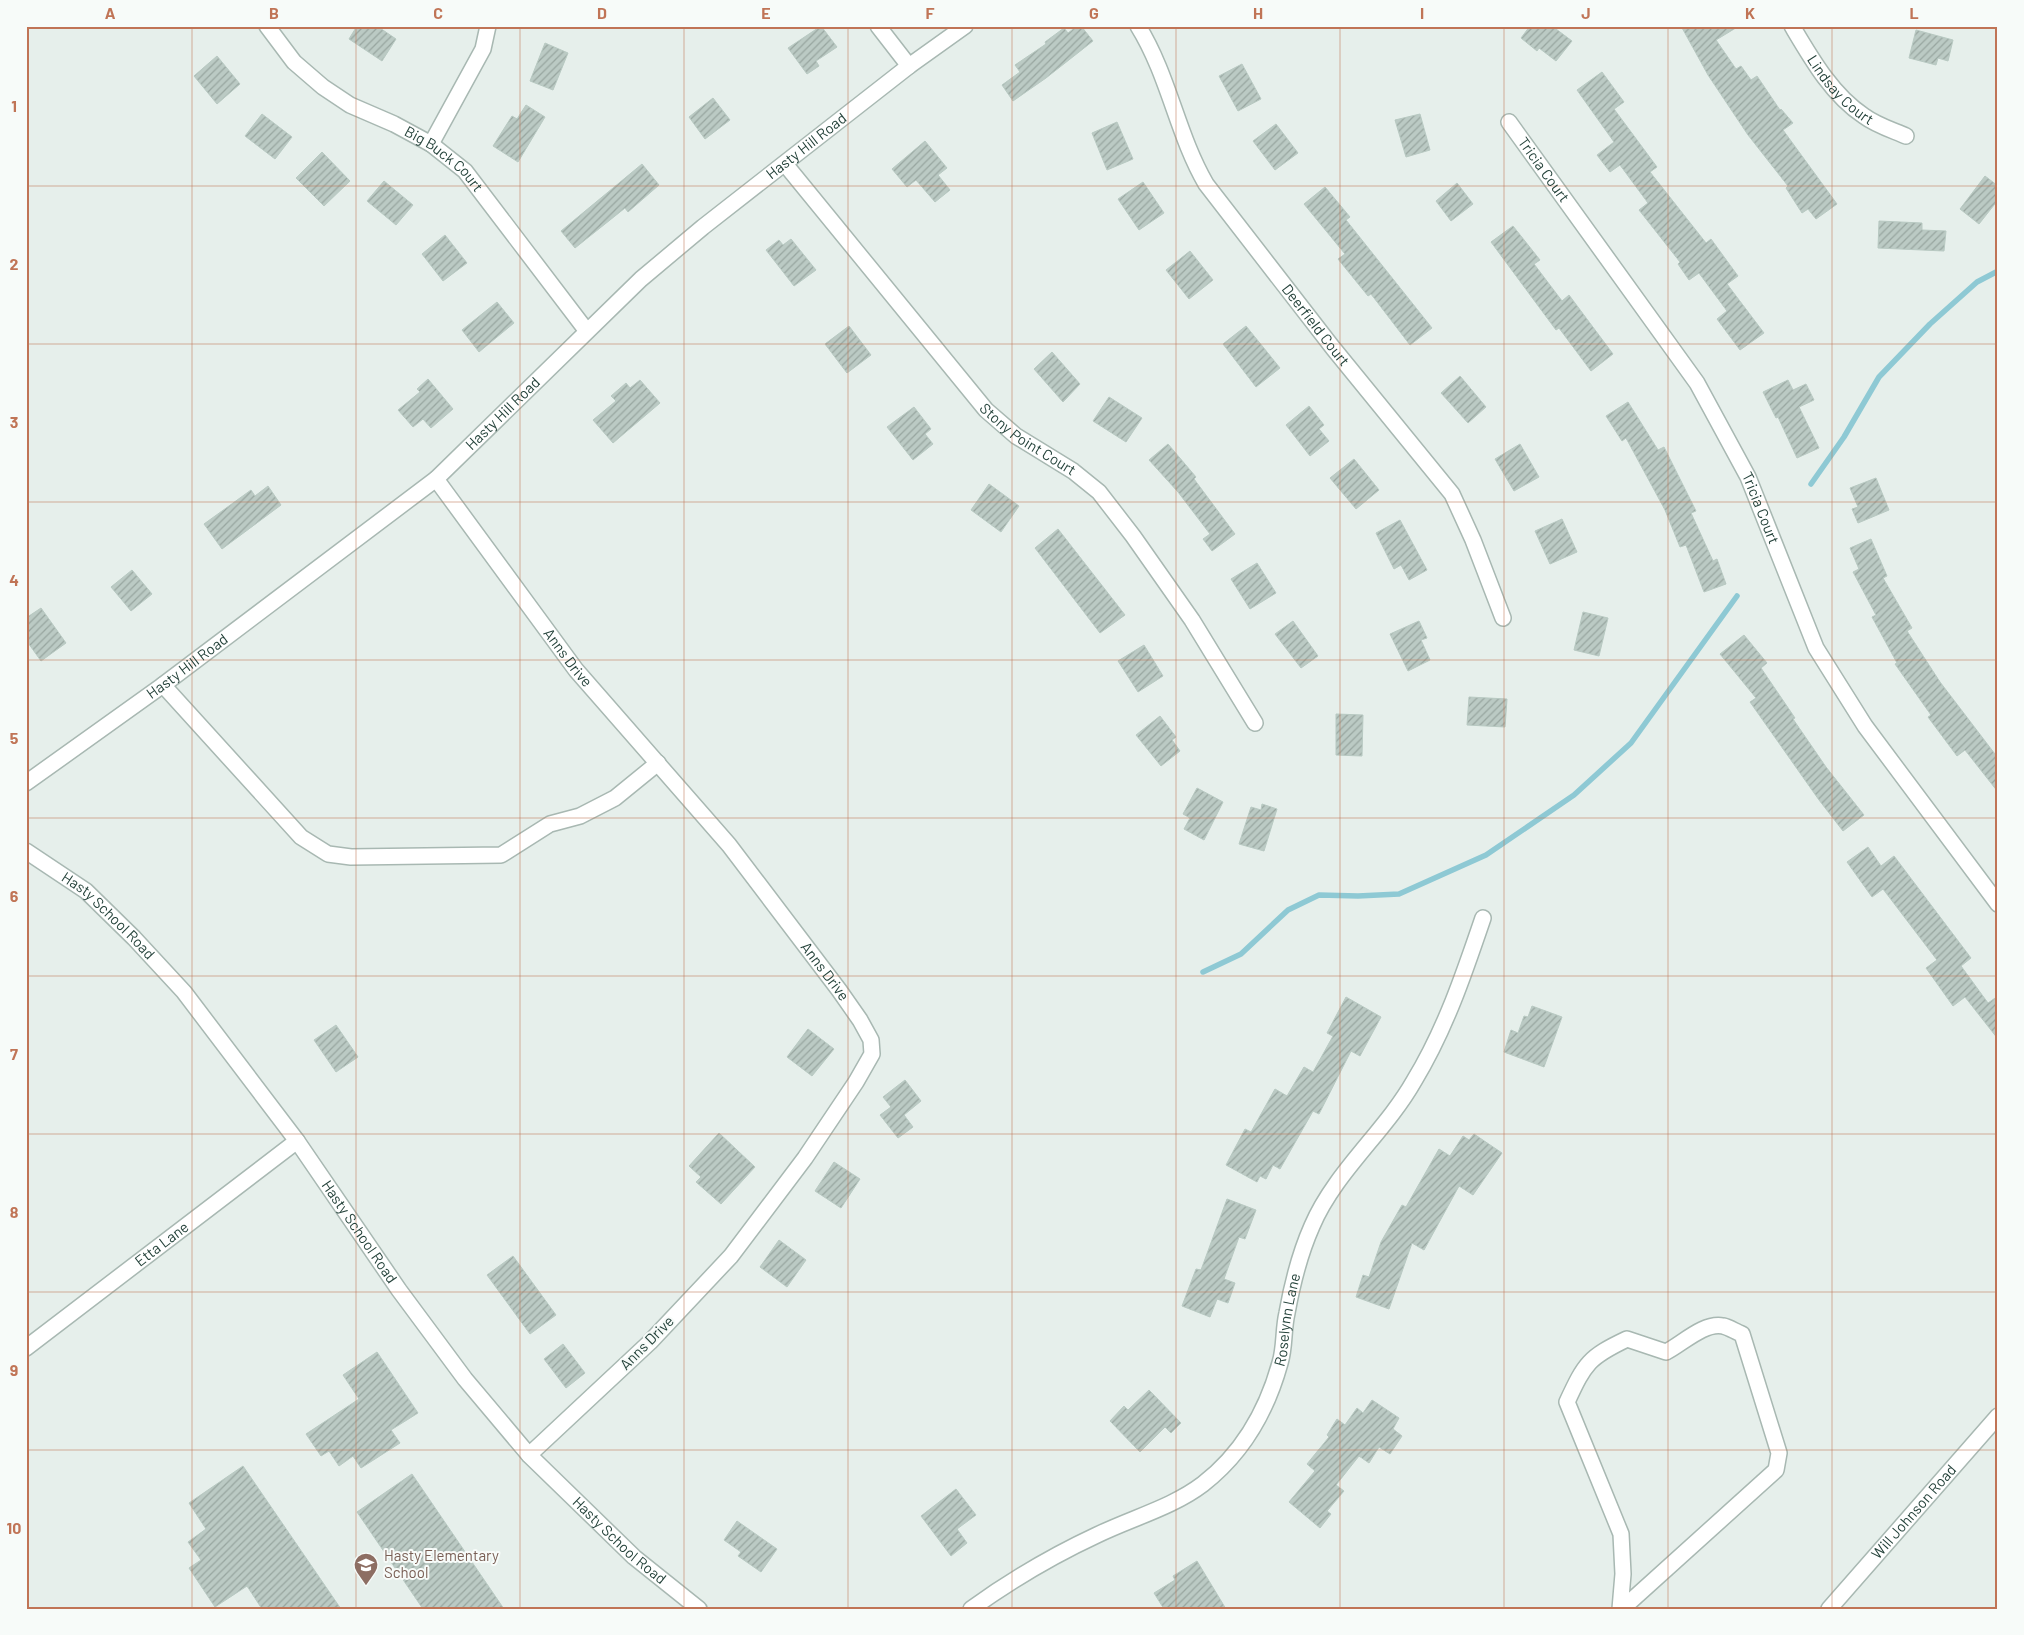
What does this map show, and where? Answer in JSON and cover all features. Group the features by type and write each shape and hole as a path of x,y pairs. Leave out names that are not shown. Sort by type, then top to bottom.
{"street":[{"name":"Big Buck Court","path":"267,26 294,62 323,87 350,105 394,124 432,144 465,171 586,330"},
{"path":"432,144 483,49 488,26"},
{"path":"878,26 909,66"},
{"name":"Hasty Hill Road","path":"26,782 163,685 436,479 586,330 641,279 703,227 909,66 965,26"},
{"name":"Deerfield Court","path":"1138,26 1157,61 1191,158 1206,184 1333,348 1452,494 1473,540 1503,618"},
{"name":"Lindsay Court","path":"1792,26 1827,80 1845,100 1864,116 1906,136"},
{"name":"Tricia Court","path":"1509,122 1696,383 1748,477 1816,648 1865,726 1998,904"},
{"name":"Stony Point Court","path":"785,164 986,410 1016,436 1073,471 1099,492 1134,536 1192,620 1256,723"},
{"name":"Anns Drive","path":"436,479 576,670 729,845 839,990 860,1020 871,1040 872,1054 856,1082 805,1158 731,1256 650,1342 529,1455"},
{"path":"163,685 300,837 328,854 351,856 502,855 550,824 580,816 615,798 658,763"},
{"name":"Hasty School Road","path":"26,851 86,891 134,938 184,992 297,1141 399,1290 464,1379 529,1455 634,1557 698,1609"},
{"name":"Roselynn Lane","path":"971,1609 998,1590 1095,1536 1161,1507 1203,1484 1242,1446 1266,1406 1281,1361 1286,1314 1312,1226 1329,1193 1374,1138 1414,1082 1454,1003 1483,918"},
{"name":"Etta Lane","path":"26,1348 297,1141"},
{"path":"1723,1326 1742,1334 1779,1453 1776,1470 1621,1609 1623,1574 1621,1534 1567,1402 1580,1373 1598,1353 1605,1349 1627,1339 1666,1352 1684,1342 1696,1332 1723,1326"},
{"name":"Will Johnson Road","path":"1829,1609 1998,1416"}],"building":[{"path":"357,26 377,26 396,39 382,61 349,39"},
{"path":"821,26 837,47 816,61 819,66 807,74 788,48"},
{"path":"1077,26 1081,26 1093,41 1013,101 1002,85 1020,72 1015,65 1046,44 1045,42 1064,28 1068,33"},
{"path":"1530,26 1552,26 1572,41 1556,61 1539,48 1537,51 1521,38"},
{"path":"1681,26 1739,26 1716,40 1736,69 1741,66 1751,80 1757,76 1780,110 1793,123 1783,130 1837,204 1816,219 1808,209 1802,213 1786,188 1788,186 1748,135 1708,75"},
{"path":"1916,30 1953,40 1948,61 1938,58 1936,65 1909,58"},
{"path":"545,43 568,53 553,90 530,81"},
{"path":"217,56 240,84 217,104 194,76"},
{"path":"1242,64 1261,99 1238,111 1219,76"},
{"path":"1602,72 1624,102 1614,109 1657,167 1650,172 1706,243 1711,239 1738,276 1727,284 1764,333 1740,350 1717,319 1727,311 1699,273 1689,280 1678,264 1680,262 1639,210 1648,203 1620,165 1610,172 1597,155 1614,142 1577,90"},
{"path":"713,98 730,120 705,139 689,117"},
{"path":"526,105 545,117 518,162 493,146 512,116 517,119"},
{"path":"262,114 292,137 275,159 245,136"},
{"path":"1420,114 1430,150 1406,157 1395,120"},
{"path":"1117,122 1133,159 1107,170 1092,133"},
{"path":"1276,124 1298,153 1275,170 1253,141"},
{"path":"925,141 947,168 938,175 950,190 935,202 916,180 907,187 892,169"},
{"path":"322,152 350,181 324,206 296,178"},
{"path":"642,164 659,185 628,212 625,208 575,248 561,231"},
{"path":"1985,176 1998,186 1998,200 1979,224 1960,209"},
{"path":"384,181 413,205 396,225 367,201"},
{"path":"1143,182 1164,213 1139,230 1118,199"},
{"path":"1457,183 1473,204 1451,221 1436,201"},
{"path":"1325,187 1350,217 1346,220 1432,328 1410,345 1371,294 1368,296 1338,259 1345,254 1304,204"},
{"path":"1879,221 1922,223 1922,230 1946,231 1944,251 1878,248"},
{"path":"1513,226 1540,260 1534,264 1562,301 1569,295 1613,354 1591,371 1559,328 1556,330 1491,242"},
{"path":"445,235 467,263 443,281 422,254"},
{"path":"791,239 816,270 794,286 766,250 779,240 783,245"},
{"path":"1190,251 1213,280 1189,299 1166,270"},
{"path":"497,302 514,323 479,352 462,330"},
{"path":"849,326 871,355 847,373 825,344"},
{"path":"1246,326 1280,368 1256,387 1223,344"},
{"path":"1052,352 1080,384 1063,402 1034,369"},
{"path":"1460,376 1486,407 1468,423 1441,393"},
{"path":"428,379 453,409 431,428 423,419 413,427 398,410 420,392 417,389"},
{"path":"640,380 660,403 613,443 593,420 616,401 611,396 626,383 630,388"},
{"path":"1788,380 1793,390 1806,384 1814,400 1799,407 1819,448 1797,458 1778,417 1776,418 1763,392"},
{"path":"1109,397 1142,418 1126,442 1093,421"},
{"path":"1628,402 1658,450 1664,447 1696,511 1691,513 1713,561 1717,559 1726,584 1704,592 1686,545 1680,547 1665,510 1626,438 1622,441 1606,416"},
{"path":"1309,406 1324,425 1319,429 1329,441 1310,456 1286,425"},
{"path":"914,407 931,429 925,434 933,444 913,460 887,427"},
{"path":"1168,444 1196,477 1194,479 1235,534 1212,551 1203,539 1210,534 1178,492 1149,460"},
{"path":"1520,444 1539,477 1514,491 1495,459"},
{"path":"1354,459 1379,490 1356,509 1330,478"},
{"path":"1876,478 1889,510 1858,523 1852,509 1858,507 1850,488"},
{"path":"989,484 1019,506 1001,532 971,510"},
{"path":"268,486 281,505 222,549 204,524 251,490 255,496"},
{"path":"1562,519 1577,552 1550,564 1535,531"},
{"path":"1400,520 1427,570 1409,580 1401,565 1394,569 1376,533"},
{"path":"1058,529 1125,615 1100,633 1035,548"},
{"path":"1871,539 1887,576 1883,578 1912,628 1907,631 1940,682 1998,758 1998,792 1965,750 1957,756 1928,717 1931,715 1895,664 1897,663 1872,617 1876,615 1853,572 1859,569 1850,548"},
{"path":"1257,563 1276,593 1250,609 1231,579"},
{"path":"132,570 152,594 131,611 111,587"},
{"path":"41,608 66,643 41,661 26,640 26,618"},
{"path":"1583,612 1608,618 1599,656 1574,650"},
{"path":"1293,621 1318,656 1301,668 1275,634"},
{"path":"1419,621 1427,638 1421,640 1430,660 1408,671 1390,634"},
{"path":"1744,635 1767,663 1761,668 1795,718 1793,719 1826,767 1864,815 1843,831 1750,702 1756,698 1720,654"},
{"path":"1144,645 1163,676 1138,692 1118,661"},
{"path":"1469,697 1507,699 1505,727 1467,725"},
{"path":"1336,714 1363,715 1362,756 1336,755"},
{"path":"1160,716 1176,737 1172,740 1180,751 1161,766 1136,735"},
{"path":"1197,788 1223,802 1204,840 1184,829 1190,818 1183,814"},
{"path":"1262,804 1277,809 1264,851 1239,844 1251,807 1261,810"},
{"path":"1868,847 1881,866 1894,856 1971,958 1961,966 1988,1003 1998,996 1998,1039 1965,997 1953,1006 1926,968 1937,960 1883,889 1872,897 1847,862"},
{"path":"1346,997 1381,1017 1360,1056 1351,1051 1319,1114 1313,1111 1280,1169 1273,1165 1266,1179 1260,1176 1257,1182 1226,1165 1245,1129 1251,1132 1275,1089 1287,1096 1304,1067 1313,1072 1333,1036 1327,1033"},
{"path":"1532,1006 1562,1017 1544,1067 1504,1052 1511,1030 1518,1033 1524,1016 1528,1017"},
{"path":"336,1025 358,1057 336,1072 314,1040"},
{"path":"808,1029 834,1049 812,1076 787,1057"},
{"path":"905,1080 921,1101 904,1115 913,1127 898,1138 880,1115 891,1107 883,1097"},
{"path":"719,1133 755,1167 721,1204 696,1182 701,1177 689,1166"},
{"path":"1474,1134 1502,1153 1473,1195 1459,1186 1424,1250 1412,1243 1389,1309 1356,1297 1363,1275 1369,1277 1381,1242 1402,1205 1406,1207 1439,1149 1450,1156 1463,1136 1469,1140"},
{"path":"834,1162 860,1179 841,1208 815,1191"},
{"path":"1227,1199 1256,1210 1245,1239 1239,1237 1224,1279 1235,1283 1228,1303 1217,1299 1210,1317 1182,1306 1196,1269 1201,1270"},
{"path":"779,1240 806,1260 787,1287 760,1267"},
{"path":"513,1256 556,1315 530,1334 487,1275"},
{"path":"563,1344 585,1373 566,1388 544,1359"},
{"path":"377,1352 418,1413 391,1430 400,1443 361,1468 353,1456 339,1466 329,1451 321,1456 306,1434 359,1399 343,1375"},
{"path":"1149,1390 1181,1423 1171,1433 1165,1427 1140,1452 1110,1421 1124,1406 1128,1410"},
{"path":"1372,1400 1399,1418 1393,1429 1402,1436 1390,1454 1379,1447 1369,1463 1359,1456 1336,1485 1344,1491 1327,1511 1331,1514 1320,1528 1289,1502 1315,1471 1307,1464 1329,1437 1327,1435 1337,1419 1345,1425 1357,1408 1363,1413"},
{"path":"243,1466 341,1609 262,1609 247,1586 215,1607 189,1568 201,1560 188,1542 206,1529 189,1503"},
{"path":"412,1474 504,1609 423,1609 357,1512"},
{"path":"956,1489 976,1515 957,1529 967,1543 951,1556 921,1516"},
{"path":"737,1521 777,1549 761,1572 738,1556 741,1552 724,1540"},
{"path":"1197,1561 1226,1609 1164,1609 1154,1593 1175,1580 1173,1576"}],"waterway":[{"path":"1811,484 1844,437 1879,377 1930,324 1977,282 1998,271"},
{"path":"1203,972 1241,954 1288,910 1319,895 1399,894 1486,855 1574,795 1631,743 1737,596"}],"place":[{"name":"Hasty Elementary School","path":"366,1586"}]}
